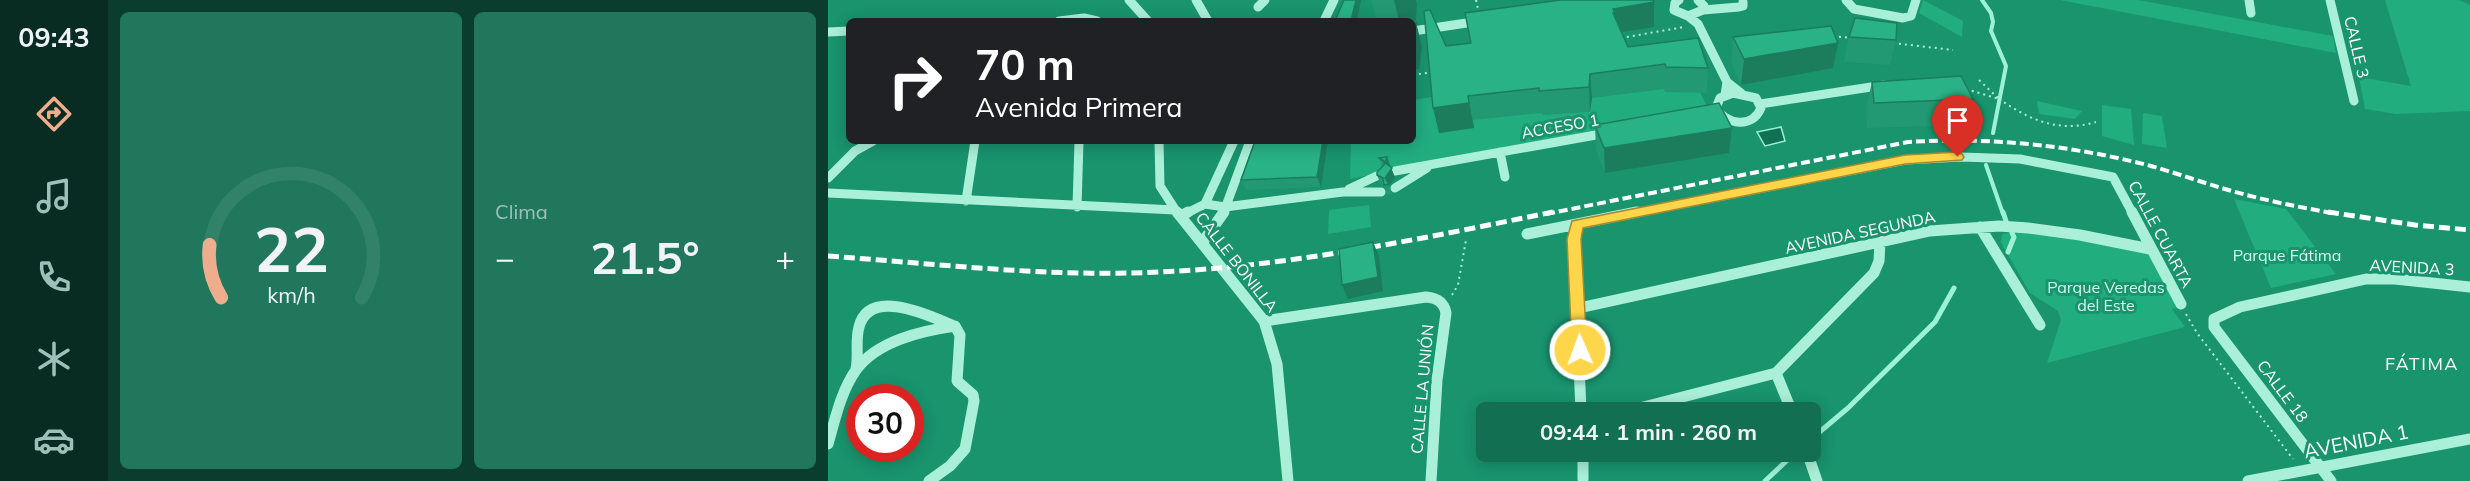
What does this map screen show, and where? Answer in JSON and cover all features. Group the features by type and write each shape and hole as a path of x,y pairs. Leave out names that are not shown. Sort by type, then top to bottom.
{"street":[{"path":"1128,0 1145,18"},
{"path":"1196,0 1206,18"},
{"path":"1258,7 1265,0"},
{"path":"1325,18 1334,0"},
{"path":"1698,0 1704,6 1698,24"},
{"path":"1846,0 1854,9 1903,18 1911,16 1916,0"},
{"path":"2249,0 2251,13"},
{"name":"CALLE 3","path":"2330,0 2354,101"},
{"path":"1676,1 1674,10 1688,16 1698,24 1727,82 1741,93"},
{"path":"1688,16 1701,12 1739,8 1743,6 1743,2"},
{"path":"1416,31 1488,20"},
{"path":"828,32 846,31"},
{"path":"1725,95 1727,82"},
{"path":"1760,104 1760,112 1753,120 1734,122 1712,112 1720,98 1725,95 1741,93 1749,95 1760,104 1897,84"},
{"name":"ACCESO 1","path":"1395,171 1623,130"},
{"path":"828,178 855,151 868,144"},
{"path":"966,201 975,144"},
{"path":"1077,207 1079,144"},
{"name":"CALLE BONILLA","path":"1159,144 1160,186 1178,213 1264,321 1277,364 1288,481"},
{"path":"1204,204 1233,144"},
{"path":"1202,243 1222,217 1249,144"},
{"path":"1500,152 1505,177"},
{"name":"CALLE CUARTA","path":"1577,225 1905,160 1961,157 2020,159 2094,171 2115,178 2150,249 2181,303"},
{"name":"ACCESO 1","path":"1395,188 1435,164"},
{"path":"1343,192 1381,174"},
{"path":"828,193 1178,213 1204,204 1225,207 1343,192 1381,192"},
{"path":"1527,234 1577,225 1574,239 1579,308 1581,402"},
{"path":"1980,227 2040,325"},
{"name":"AVENIDA SEGUNDA","path":"1579,308 1930,231 1980,227 2028,228 2080,235 2150,249"},
{"path":"1663,402 1776,373 1874,273 1880,261 1880,242"},
{"name":"AVENIDA 3","path":"2214,319 2240,307 2366,279 2395,279 2470,287"},
{"name":"CALLE LA UNIÓN","path":"1264,321 1426,297 1432,297 1445,305 1431,481"},
{"path":"828,444 838,410 860,356 859,325 873,309 906,307 955,326 960,335 957,381 973,395 974,401 965,449 950,466 928,481"},
{"name":"CALLE 18","path":"2214,319 2214,327 2331,481"},
{"path":"856,369 873,355 901,339 934,328 955,326"},
{"path":"1776,373 1788,402"},
{"name":"AVENIDA 1","path":"2248,481 2470,439"},
{"path":"1582,462 1583,479"},
{"path":"1810,462 1817,481"}],"path":[{"path":"1611,40 1698,24"},
{"path":"1830,35 1853,38"},
{"path":"1886,42 1953,50"},
{"path":"1416,74 1436,71"},
{"path":"1978,79 1999,99 2028,118 2072,129 2096,122"},
{"path":"1960,87 1999,99"},
{"path":"1445,305 1458,285 1466,240"},
{"path":"2181,303 2197,333 2302,472"}],"green space":[{"path":"1923,0 1963,21 1962,37 1919,13"},
{"path":"2060,0 2138,0 2333,36 2336,53"},
{"path":"2385,0 2459,0 2470,5 2470,111 2396,114 2365,109 2359,77 2411,86"},
{"path":"1681,56 1708,108 1350,179 1351,144 1416,144 1416,100"},
{"path":"2037,101 2082,111 2075,119 2039,114"},
{"path":"2102,105 2131,109 2134,145 2102,136"},
{"path":"2143,113 2162,116 2167,148 2142,144"},
{"name":"Parque Fátima","path":"2234,199 2286,209 2336,274 2271,288"},
{"path":"1369,205 1371,227 1328,234 1329,210"},
{"name":"Parque Veredas del Este","path":"2018,232 2076,239 2148,254 2178,308 2172,309 2185,327 2047,363 2061,320 2058,311 2030,293 2001,243 2002,234"}],"shaded area":[{"path":"1781,127 1785,141 1765,146 1757,132"}],"building":[{"path":"1344,0 1356,0 1352,18 1336,18"},
{"path":"1560,0 1653,0 1654,2 1613,9 1628,47 1698,38 1708,68 1666,67 1665,64 1590,74 1589,87 1539,91 1539,88 1468,96 1469,103 1433,108 1424,11 1430,10 1446,46 1471,43 1465,13"},
{"path":"1855,18 1897,23 1896,40 1849,37"},
{"path":"1831,26 1838,43 1744,59 1733,37"},
{"path":"1961,76 1973,99 1874,103 1872,82"},
{"path":"1719,103 1732,128 1604,148 1595,125"},
{"path":"1254,144 1322,144 1317,177 1241,180"},
{"path":"1387,157 1385,163 1392,168 1385,178 1389,184 1384,185 1383,178 1377,175 1377,172 1384,165 1384,161 1379,158"},
{"path":"1373,242 1378,277 1342,285 1339,249"}],"waterway":[{"path":"1982,0 1991,13 1993,22 1991,31 2006,66 1993,133"},
{"path":"1986,165 2003,214"},
{"path":"2003,212 2006,221"},
{"path":"2008,252 2014,237 2012,233"},
{"path":"1821,431 1848,408 1935,322 1954,288"},
{"path":"1765,481 1785,462"}],"railway":[{"path":"1546,214 1908,142 1939,141 2030,144 2091,153 2151,166 2253,197 2337,214"},
{"path":"828,256 1052,272 1180,271 1234,267 1341,252 1553,212"},
{"path":"2328,212 2415,225 2470,230"}],"district":[{"name":"FÁTIMA","path":"2422,363"}],"route":[{"path":"1580,350 1574,239 1577,225 1905,160 1958,157"}]}
